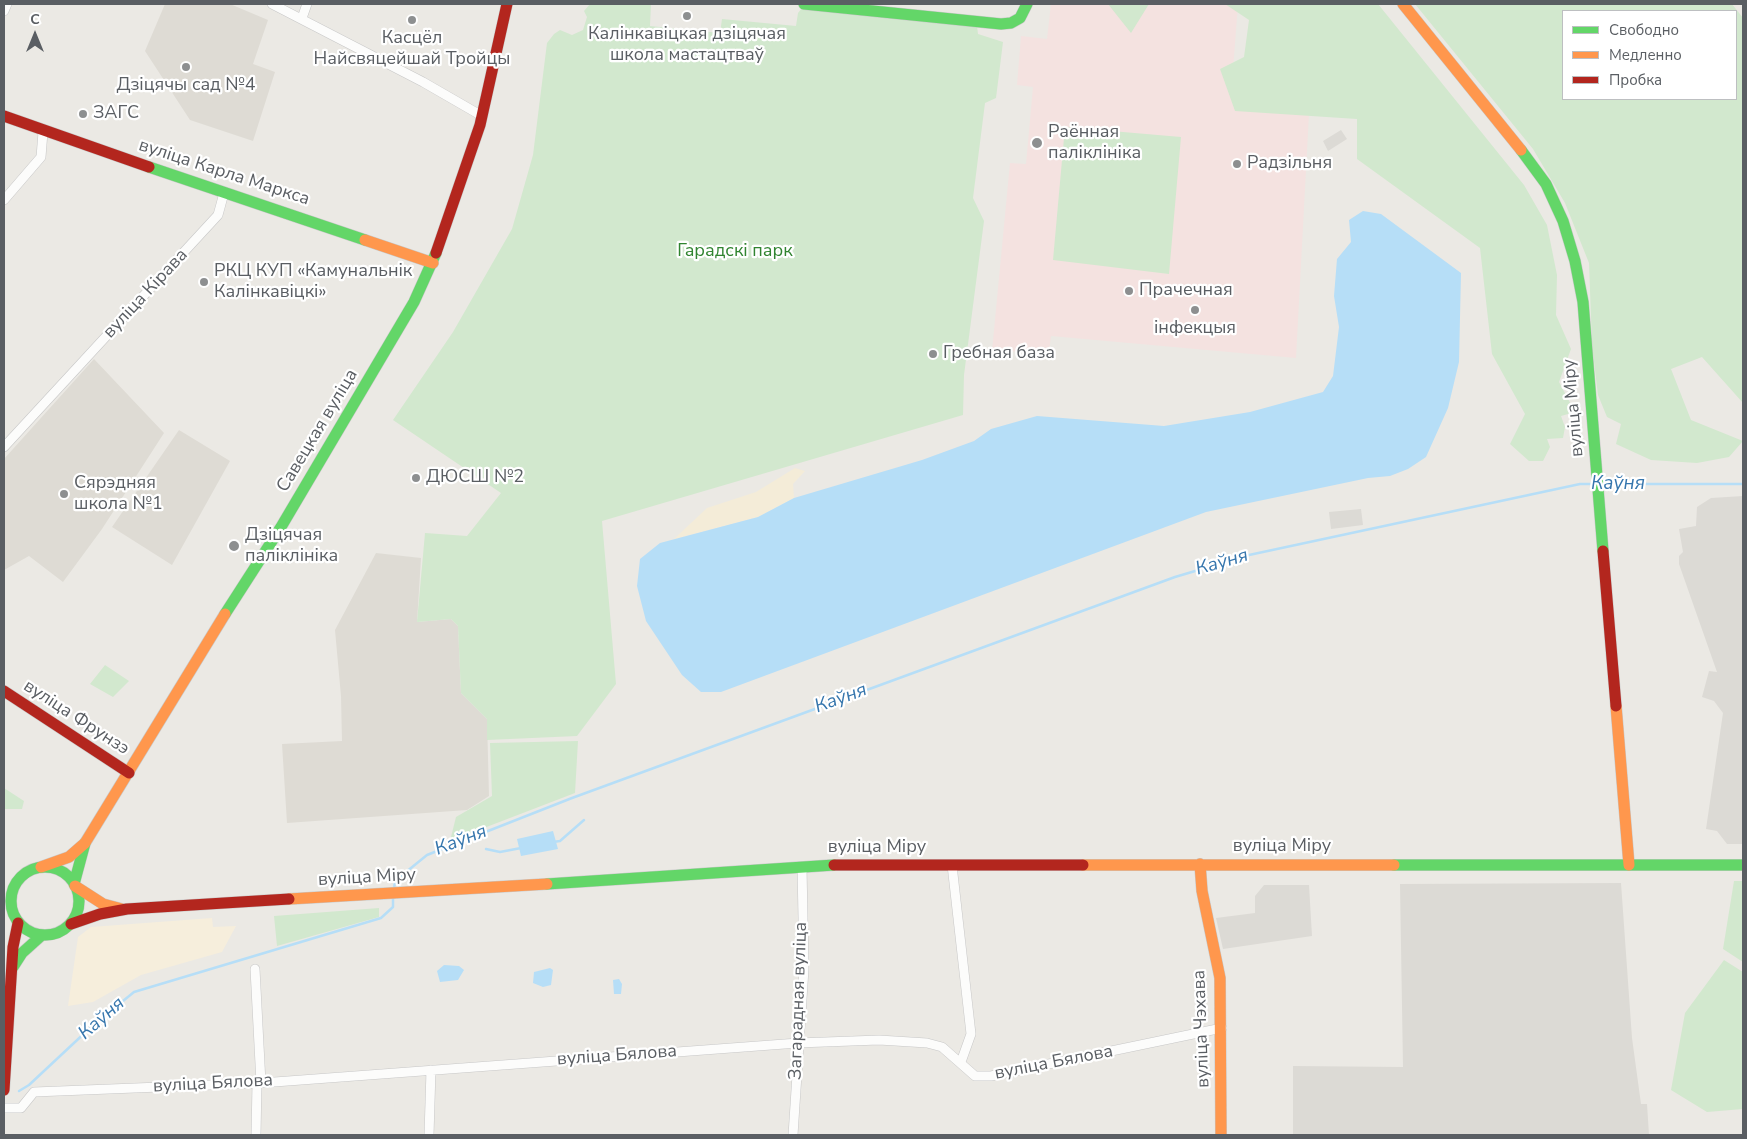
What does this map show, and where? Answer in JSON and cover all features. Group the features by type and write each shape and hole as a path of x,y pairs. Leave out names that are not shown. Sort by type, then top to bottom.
{"main road":[{"name":"Савецкая вуліца","path":"41,868 69,858 85,843 234,599 284,522 414,302 433,263 482,116 507,4"},
{"path":"804,4 1011,24 1020,18 1027,4"},
{"name":"вуліца Міру","path":"1403,4 1536,168 1546,184 1563,221 1575,261 1583,302 1619,723 1629,865"},
{"name":"вуліца Карла Маркса","path":"4,116 43,132 433,263"},
{"name":"вуліца Фрунзэ","path":"4,691 129,773"},
{"name":"Савецкая вуліца","path":"75,885 85,843"},
{"name":"вуліца Міру","path":"71,924 100,914 126,909 378,895 802,866 1200,864 1743,865"},
{"name":"вуліца Чэхава","path":"1200,864 1202,891 1220,978 1222,1028 1221,1135"},
{"path":"4,897 26,873 41,868 58,870 75,885 79,904 71,924 56,934 42,935 27,931 12,921"},
{"path":"4,1090 6,1024 13,947 10,900 15,885"},
{"name":"вуліца Міру","path":"75,885 103,904 126,909"},
{"path":"4,929 13,947"},
{"path":"12,970 22,953 42,935"}],"street":[{"path":"4,11 7,4"},
{"path":"272,4 302,18 482,116"},
{"path":"302,18 306,4"},
{"path":"4,200 41,157 43,132"},
{"name":"вуліца Кірава","path":"4,447 218,215 224,193"},
{"path":"952,865 971,1034 961,1062"},
{"name":"Загарадная вуліца","path":"793,1135 804,970 802,866"},
{"path":"255,969 259,1083 256,1135"},
{"name":"вуліца Бялова","path":"4,1108 20,1108 34,1092 259,1083 798,1043 880,1040 928,1043 942,1047 975,1076 991,1076 1222,1028"},
{"path":"429,1135 431,1070"}],"shaded area":[{"path":"165,4 230,4 268,20 253,64 275,72 253,141 190,120 145,51"},
{"path":"1051,4 1238,4 1233,70 1311,76 1296,358 1051,336 1049,352 992,351 1010,163 1026,164 1033,87 1017,85 1021,36 1047,39"},
{"path":"1341,130 1347,139 1328,151 1323,141"},
{"name":"Сярэдняя школа №1","path":"94,359 164,433 102,529 63,582 29,556 4,570 4,459"},
{"path":"179,430 230,461 172,565 112,527"},
{"path":"1743,496 1743,844 1727,844 1717,831 1706,829 1723,713 1714,701 1702,697 1709,671 1717,672 1679,564 1679,556 1683,552 1679,529 1696,526 1697,507 1711,498"},
{"path":"1361,509 1363,525 1331,529 1329,512"},
{"path":"376,553 421,558 417,622 451,619 458,626 461,693 487,719 489,796 467,810 287,823 282,744 342,741 341,696 335,630"},
{"path":"1621,883 1632,1038 1641,1104 1647,1104 1649,1135 1293,1135 1293,1066 1403,1067 1400,884"},
{"path":"1264,885 1309,885 1312,936 1223,949 1216,918 1255,913 1255,896"},
{"path":"212,918 213,927 236,926 222,952 141,975 93,1002 68,1006 78,937 91,927"}],"green space":[{"name":"Гарадскі парк","path":"590,4 651,4 650,26 720,33 722,19 796,26 798,13 802,8 977,26 978,34 1003,42 996,98 985,103 973,198 984,221 964,375 963,415 602,521 616,684 577,736 487,740 487,719 461,693 458,626 451,619 417,622 425,533 467,536 501,493 393,420 453,332 512,229 533,155 547,43 560,30 572,35 583,30 587,17 584,11"},
{"path":"1108,4 1149,4 1131,33"},
{"path":"1225,4 1378,4 1524,185 1547,225 1557,275 1556,315 1571,349 1559,382 1575,412 1561,416 1565,427 1563,438 1547,439 1550,447 1543,461 1529,461 1510,444 1525,414 1492,354 1480,248 1357,159 1357,119 1235,111 1220,69 1244,57 1249,20"},
{"path":"1415,4 1732,4 1737,10 1562,10 1562,100 1737,100 1737,10 1743,18 1743,403 1702,357 1671,369 1691,420 1743,441 1729,457 1697,463 1651,460 1616,444 1621,424 1607,417 1598,395 1592,345 1589,263 1565,203 1533,149"},
{"path":"1065,127 1181,137 1169,274 1053,260"},
{"path":"105,665 129,681 113,697 90,684"},
{"path":"578,741 575,793 450,841 456,817 492,796 490,743"},
{"path":"4,788 24,801 22,809 4,809"},
{"path":"1734,881 1743,881 1743,962 1723,949"},
{"path":"379,908 379,917 277,946 274,916"},
{"path":"1724,960 1743,972 1743,1109 1707,1112 1671,1090 1685,1013"}],"sand":[{"path":"795,468 805,471 793,484 794,498 758,517 674,539 707,508 756,492"}],"water":[{"path":"1363,211 1381,214 1461,273 1459,362 1448,408 1426,457 1408,469 1390,476 1368,478 1206,512 721,692 701,692 682,675 646,621 637,586 640,559 660,543 758,517 794,498 922,460 974,441 991,429 1037,416 1164,426 1250,412 1323,392 1333,376 1339,327 1334,296 1337,259 1351,242 1349,220"},
{"path":"553,831 558,849 521,856 517,839"},
{"path":"444,965 459,966 464,970 458,980 440,982 437,971"},
{"path":"550,968 553,970 551,985 543,987 533,983 534,972"},
{"path":"619,979 622,984 621,994 614,994 613,980"}],"waterway":[{"name":"Каўня","path":"394,889 395,881 427,855 572,798 1175,577 1249,555 1580,484 1594,484"},
{"name":"Каўня","path":"1602,484 1743,484"},
{"path":"553,842 560,841 584,820"},
{"path":"486,849 500,852 521,848"},
{"name":"Каўня","path":"19,1091 29,1085 90,1028 134,992 381,918 393,907 393,897"}],"traffic: fast":[{"path":"804,4 1001,24 1011,23 1020,18 1027,4"},
{"path":"1521,150 1546,184 1563,221 1575,261 1583,302 1603,551"},
{"path":"149,167 365,240"},
{"path":"225,614 281,527 414,302 436,253"},
{"path":"74,884 85,843"},
{"path":"547,884 834,865"},
{"path":"1394,865 1743,865"},
{"path":"45,867 58,870 69,877 76,888 79,901 76,914 69,925 58,932 45,935 32,932 21,925 14,914 11,901 14,888 21,877 32,870 45,867"},
{"path":"13,967 22,953 42,935"}],"traffic: slow":[{"path":"1403,4 1521,150"},
{"path":"365,240 433,263"},
{"path":"41,867 69,857 85,843 225,614"},
{"path":"1616,706 1629,865"},
{"path":"1200,864 1202,891 1220,978 1221,1135"},
{"path":"1083,865 1394,865"},
{"path":"289,899 547,884"},
{"path":"75,886 103,904 122,909"}],"traffic: jam":[{"path":"436,253 480,125 507,4"},
{"path":"4,116 149,167"},
{"path":"1603,551 1616,706"},
{"path":"4,691 129,773"},
{"path":"834,865 1083,865"},
{"path":"71,924 100,914 127,909 289,899"},
{"path":"4,1090 13,947 18,923"}],"place":[{"name":"Калінкавіцкая дзіцячая школа мастацтваў","path":"687,16"},
{"name":"Касцёл Найсвяцейшай Тройцы","path":"412,20"},
{"name":"Дзіцячы сад №4","path":"186,67"},
{"name":"ЗАГС","path":"83,114"},
{"name":"Раённая паліклініка","path":"1037,143"},
{"name":"Радзільня","path":"1237,164"},
{"name":"РКЦ КУП «Камунальнік Калінкавіцкі»","path":"204,282"},
{"name":"Прачечная","path":"1129,291"},
{"name":"інфекцыя","path":"1195,310"},
{"name":"Гребная база","path":"933,354"},
{"name":"ДЮСШ №2","path":"416,478"},
{"name":"Сярэдняя школа №1","path":"64,494"},
{"name":"Дзіцячая паліклініка","path":"234,546"}]}
